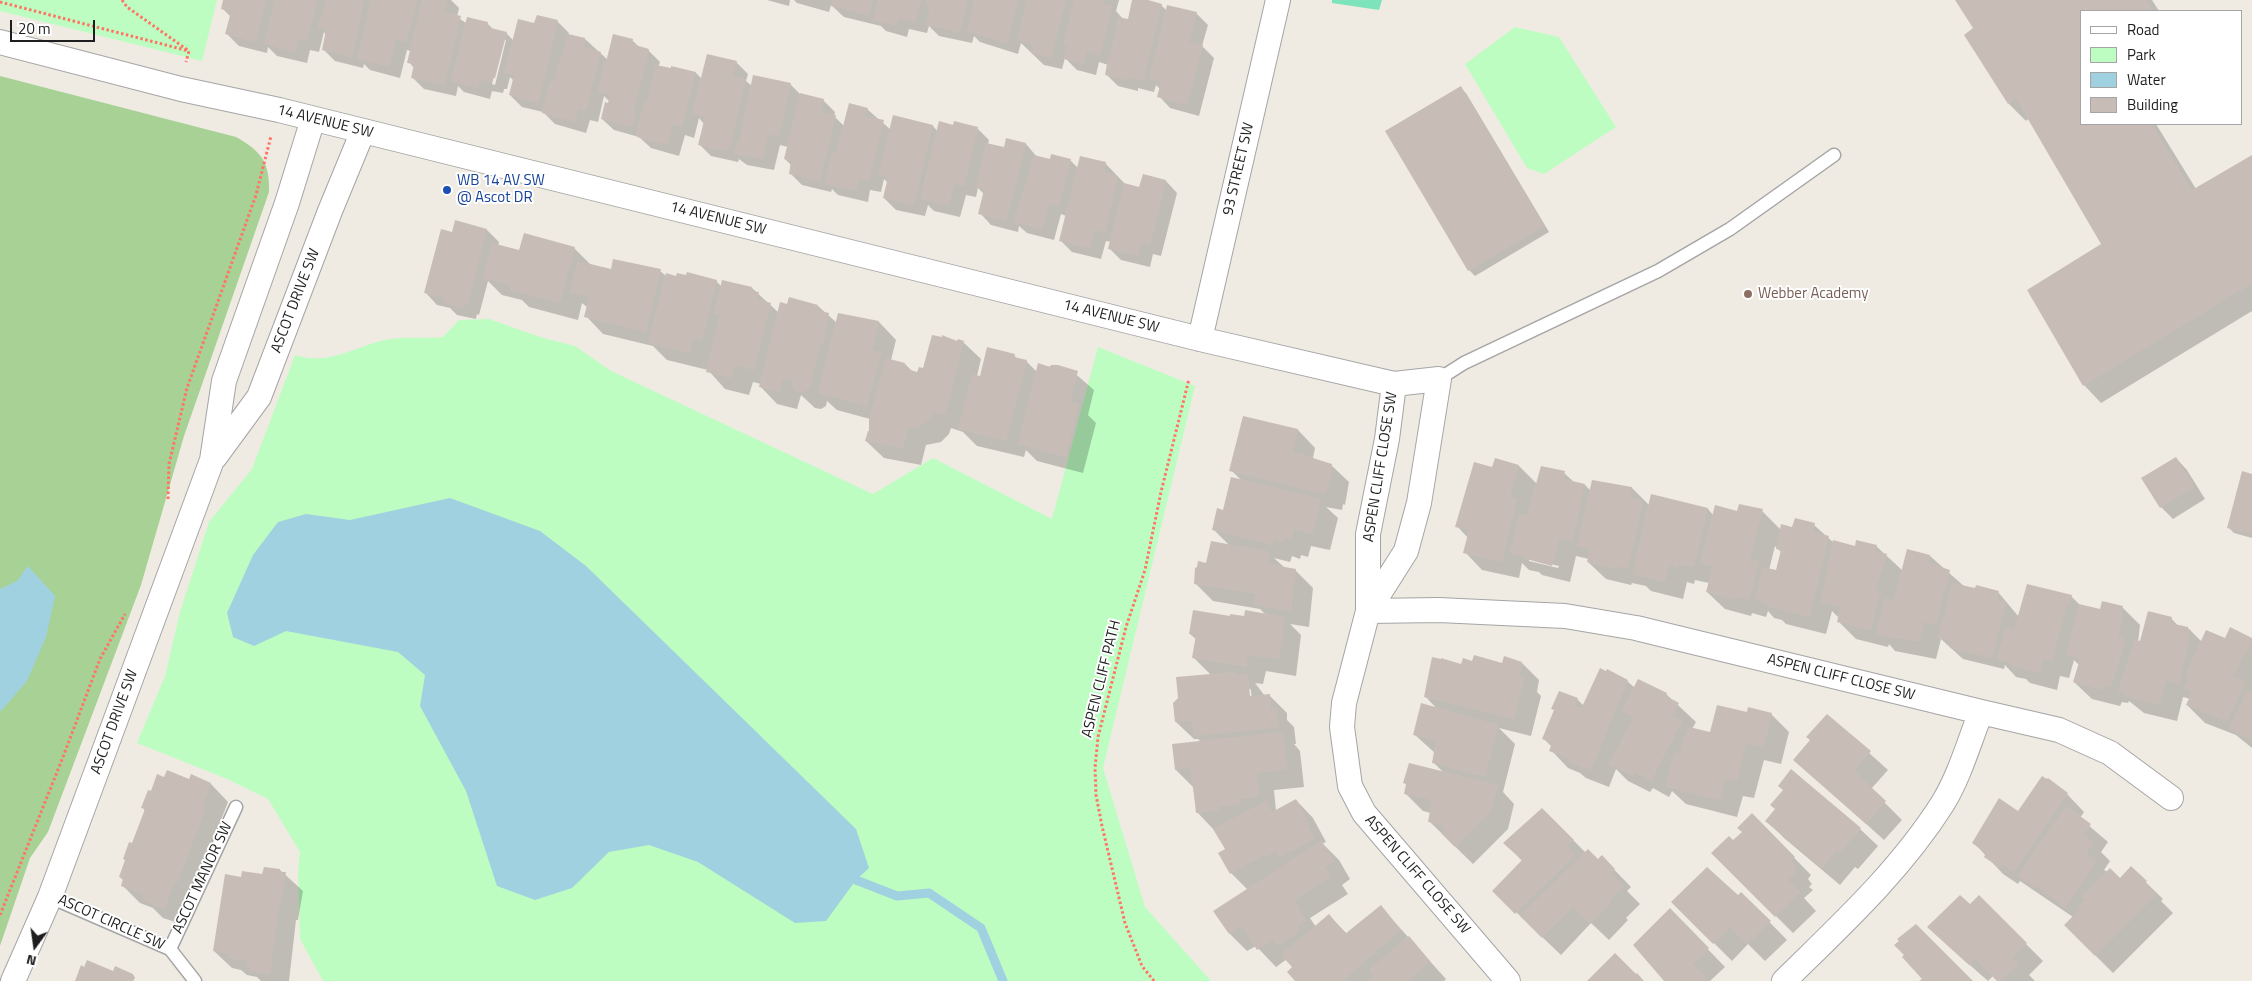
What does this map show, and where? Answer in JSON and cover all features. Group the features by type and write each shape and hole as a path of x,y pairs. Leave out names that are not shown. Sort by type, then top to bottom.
{"street":[{"name":"93 STREET SW","path":"1200,339 1278,0"},
{"name":"14 AVENUE SW","path":"0,42 181,89 279,110 1200,339 1394,384 1438,379"},
{"name":"ASCOT DRIVE SW","path":"12,981 50,897 212,460 224,381 287,203 313,119"},
{"name":"ASCOT DRIVE SW","path":"212,460 260,397 330,211 363,131"},
{"name":"ASPEN CLIFF CLOSE SW","path":"1368,611 1406,551 1419,504 1438,379"},
{"name":"ASPEN CLIFF CLOSE SW","path":"1394,384 1388,439 1368,534 1368,611 1344,703 1342,727 1350,786 1364,813 1508,981"},
{"name":"ASPEN CLIFF CLOSE SW","path":"1368,611 1439,610 1564,616 1636,628 2059,730 2110,752 2171,798"},
{"path":"1784,981 1868,898 1899,864 1943,802 1957,776 1981,712"}],"lane":[{"path":"1438,379 1464,363 1658,272 1730,229 1834,155"},
{"name":"ASCOT MANOR SW","path":"170,949 236,807"},
{"name":"ASCOT CIRCLE SW","path":"50,897 170,949 190,979"}],"path":[{"path":"122,0 127,7 189,50"},
{"path":"0,2 189,50"},
{"path":"181,89 189,50"},
{"path":"168,506 169,464 187,388 256,195 279,110"},
{"name":"ASPEN CLIFF PATH","path":"1154,981 1142,966 1125,923 1096,795 1096,768 1098,738 1126,627 1145,570 1161,492 1189,379"},
{"path":"0,915 60,766 100,659 115,628 129,608"}],"green space":[{"path":"0,0 217,0 202,61 0,11"},
{"path":"1332,0 1382,0 1379,10 1332,3"},
{"path":"1515,27 1559,37 1616,127 1544,174 1527,168 1465,64"},
{"path":"0,76 236,137 252,147 262,158 268,173 269,192 184,436 141,585 48,832 30,858 0,946"},
{"path":"489,319 540,337 575,346 611,371 873,494 933,458 1052,519 1098,347 1195,386 1103,768 1145,907 1211,981 323,981 300,939 298,871 300,852 268,799 227,779 137,743 165,676 180,612 209,522 252,469 295,355 307,358 330,357 391,339 443,337 459,320"}],"water":[{"path":"450,498 540,531 586,566 856,829 869,868 856,880 826,921 795,923 698,862 649,845 609,852 572,888 535,900 497,886 466,791 420,706 425,675 398,652 286,631 254,646 233,637 227,613 253,555 278,522 306,514 350,520"},
{"path":"28,566 55,596 46,637 27,681 0,712 0,589 17,581"}],"building":[{"path":"223,0 266,0 255,42 225,34 231,12 221,9"},
{"path":"275,0 317,0 307,41 298,39 295,52 264,44"},
{"path":"326,0 364,0 352,57 322,50 326,30 318,28"},
{"path":"371,0 417,0 406,42 396,39 389,67 357,59"},
{"path":"422,0 447,0 444,12 461,16 444,85 411,78 414,64 407,63"},
{"path":"832,0 873,0 869,15 831,6"},
{"path":"878,0 921,0 915,22 898,18 896,26 873,20"},
{"path":"927,0 968,0 960,32 926,25 930,6 926,5"},
{"path":"975,0 1018,0 1007,43 967,31"},
{"path":"1027,0 1066,0 1051,58 1031,53 1033,44 1017,40"},
{"path":"1074,0 1104,0 1103,4 1112,6 1100,55 1087,51 1084,64 1064,59 1067,46 1063,45"},
{"path":"1132,0 1148,0 1162,4 1143,81 1127,77 1126,80 1105,75 1118,17 1128,19"},
{"path":"1955,0 2146,0 2152,10 2080,10 2080,125 2152,125 2192,190 2252,155 2252,283 2083,386 2027,290 2101,244 2015,97 2008,104 1964,35 1973,28"},
{"path":"1167,5 1197,12 1189,42 1203,45 1187,105 1157,97 1161,82 1149,79"},
{"path":"537,15 558,20 538,103 509,95 514,75 504,73 518,19 534,23"},
{"path":"467,17 488,22 487,27 507,32 495,78 493,78 492,82 480,80 478,88 451,81"},
{"path":"568,34 585,38 583,47 601,52 586,111 578,109 575,122 542,113 550,81 554,82"},
{"path":"613,34 633,39 632,44 649,49 633,112 636,113 632,127 601,119 605,102 608,103 610,95 598,92 604,61 606,62"},
{"path":"707,54 737,61 733,76 746,79 730,148 727,151 698,145 705,117 692,113"},
{"path":"656,65 671,68 671,66 696,72 682,127 673,124 668,145 637,137 636,134 644,101 647,102"},
{"path":"753,75 791,83 779,137 768,134 763,159 734,154 737,142 739,142"},
{"path":"1461,86 1544,226 1468,271 1385,131"},
{"path":"800,93 824,99 821,112 836,115 820,181 789,174 791,161 784,159"},
{"path":"849,103 868,108 865,116 884,120 869,181 859,179 856,191 825,184 832,152 836,153"},
{"path":"893,115 933,125 914,205 883,198 888,177 878,175"},
{"path":"939,121 953,125 954,121 978,127 964,186 954,184 949,206 920,199"},
{"path":"1006,138 1026,143 1006,221 978,214 984,190 976,187 986,143 1004,147"},
{"path":"1051,154 1071,159 1059,206 1049,203 1042,229 1014,222 1034,155 1050,159"},
{"path":"1080,156 1106,162 1104,172 1118,176 1105,232 1094,230 1090,248 1059,241"},
{"path":"1143,174 1166,180 1150,245 1141,243 1138,256 1108,249 1124,183 1139,187"},
{"path":"455,220 487,229 468,304 465,303 464,308 444,303 445,298 424,293 441,229 452,232"},
{"path":"524,233 575,247 560,303 510,290 511,285 483,278 492,243 519,250"},
{"path":"613,259 661,269 646,332 584,317 589,297 570,292 578,261 611,269"},
{"path":"687,272 717,280 702,340 692,338 689,353 648,343 666,273 676,276 677,273 686,275"},
{"path":"722,280 752,287 751,291 759,292 757,299 771,303 754,370 735,365 732,378 706,372 720,315 714,314"},
{"path":"789,297 818,305 817,310 829,313 823,344 821,343 809,389 803,392 796,391 792,384 793,381 783,378 780,392 759,387 780,302 787,304"},
{"path":"838,313 879,321 872,350 881,353 867,406 818,393"},
{"path":"932,335 942,337 942,335 957,341 958,339 964,341 945,415 933,412 932,417 923,424 918,427 908,428 903,448 865,441 886,358 905,363 904,368 917,372 919,367 923,368"},
{"path":"987,347 1015,354 1014,357 1027,360 1006,441 958,429 972,374 980,376"},
{"path":"1038,363 1050,367 1051,365 1058,365 1078,371 1070,402 1079,404 1066,457 1018,444"},
{"path":"1243,416 1298,429 1293,452 1332,464 1331,470 1333,470 1325,494 1229,471"},
{"path":"2176,457 2194,487 2160,508 2141,478"},
{"path":"1495,458 1519,465 1510,497 1517,499 1502,562 1463,553 1469,530 1455,527 1474,462 1492,467"},
{"path":"1541,466 1565,471 1563,479 1585,484 1572,542 1559,539 1552,566 1510,553 1519,514 1527,516"},
{"path":"2242,471 2252,474 2252,534 2227,528"},
{"path":"1231,477 1321,499 1312,534 1294,529 1291,540 1284,538 1283,542 1274,540 1273,545 1212,530 1217,508 1223,510"},
{"path":"1592,480 1632,487 1630,497 1643,501 1628,569 1614,566 1614,569 1587,562 1590,549 1577,546"},
{"path":"1651,494 1708,508 1694,567 1678,564 1677,567 1669,565 1665,582 1632,574"},
{"path":"1739,504 1763,509 1750,559 1759,561 1749,600 1735,596 1734,599 1706,592 1713,566 1700,563 1715,505 1737,511"},
{"path":"1795,518 1815,523 1813,532 1829,536 1809,617 1767,606 1768,604 1755,600 1763,567 1776,570 1781,550 1776,549 1781,524 1792,527"},
{"path":"1833,540 1855,546 1856,540 1877,545 1875,551 1887,554 1875,591 1880,592 1871,630 1837,622 1840,607 1821,602"},
{"path":"1211,541 1270,552 1268,564 1296,569 1291,611 1254,605 1256,594 1194,584 1195,568 1198,561 1206,563"},
{"path":"1907,549 1930,555 1929,563 1950,570 1936,625 1924,622 1919,642 1876,634 1885,598 1894,600"},
{"path":"1952,583 1975,588 1976,585 1999,591 1997,600 2006,602 1992,658 1950,648 1951,641 1938,638"},
{"path":"2027,584 2072,595 2070,603 2067,602 2052,661 2043,659 2040,673 2011,666 2011,663 1997,659 2005,628 2014,630"},
{"path":"2102,601 2123,606 2118,637 2123,638 2122,642 2125,642 2111,687 2104,685 2103,690 2073,682 2080,659 2066,655 2079,604 2100,609"},
{"path":"1193,610 1230,616 1230,614 1244,616 1245,610 1284,617 1282,631 1284,632 1279,659 1248,655 1246,667 1192,658 1196,635 1189,634"},
{"path":"2148,611 2172,617 2170,623 2188,627 2188,630 2191,630 2179,684 2166,680 2159,705 2125,696 2126,694 2118,692 2135,639 2140,641"},
{"path":"2230,627 2252,638 2252,642 2233,676 2245,682 2227,721 2186,705 2192,692 2184,688 2188,678 2187,671 2206,630 2225,638"},
{"path":"1474,655 1502,663 1504,656 1522,662 1520,676 1524,677 1514,719 1424,697 1432,657 1461,664 1463,658 1472,661"},
{"path":"1600,668 1606,671 1607,669 1628,680 1591,770 1567,761 1568,758 1549,751 1552,743 1542,739 1554,710 1551,709 1559,691 1578,698 1575,706 1581,709"},
{"path":"1234,672 1235,675 1248,674 1250,696 1270,694 1271,709 1277,708 1279,727 1194,736 1192,721 1175,722 1173,703 1178,698 1176,677"},
{"path":"1638,679 1667,693 1666,696 1679,703 1672,716 1682,721 1651,781 1635,772 1633,776 1609,764 1634,717 1622,711"},
{"path":"2247,691 2252,693 2252,740 2229,729"},
{"path":"1421,703 1498,725 1485,777 1432,763 1436,740 1413,735"},
{"path":"1717,705 1747,712 1748,707 1772,713 1764,747 1746,743 1737,781 1725,779 1720,800 1667,787 1668,782 1666,782 1675,752 1680,753 1684,736 1686,737 1689,727 1710,732"},
{"path":"1827,714 1871,751 1854,771 1886,801 1866,824 1793,760 1810,740 1806,737"},
{"path":"1283,732 1287,769 1257,773 1259,797 1240,799 1240,804 1218,806 1219,810 1196,813 1191,768 1175,770 1172,744"},
{"path":"1409,763 1498,785 1491,811 1455,847 1441,833 1445,830 1442,825 1428,822 1432,800 1404,794 1406,784 1403,783"},
{"path":"1791,769 1861,828 1840,853 1837,850 1822,868 1765,821 1775,809 1770,805 1783,790 1778,786"},
{"path":"167,770 189,779 191,774 211,783 202,808 205,809 178,882 175,881 165,907 162,908 144,901 144,894 121,886 123,879 119,877 129,842 132,843 145,809 141,808 148,790 151,791 157,774 164,777"},
{"path":"2042,776 2048,778 2068,793 2014,872 2002,864 2000,868 1984,857 1986,853 1972,843 1999,798 2018,811"},
{"path":"1296,799 1309,824 1307,825 1314,839 1279,857 1277,851 1265,857 1263,855 1230,874 1218,853 1225,849 1213,829 1266,801 1272,812"},
{"path":"2066,806 2091,824 2083,835 2093,842 2086,854 2096,861 2065,908 2037,886 2036,888 2018,876"},
{"path":"1542,808 1574,840 1567,847 1575,855 1515,914 1492,891 1522,860 1503,843"},
{"path":"1752,813 1795,857 1791,861 1796,865 1793,869 1796,872 1788,880 1800,892 1775,917 1711,853 1729,836 1733,840 1742,832 1737,828"},
{"path":"1321,841 1334,861 1325,867 1331,876 1294,900 1306,920 1297,926 1300,931 1277,946 1273,940 1257,950 1242,926 1229,934 1213,911"},
{"path":"1588,849 1598,859 1602,855 1615,869 1611,873 1624,886 1590,924 1573,907 1542,938 1520,916"},
{"path":"2131,866 2147,881 2145,883 2156,895 2095,956 2064,925 2079,910 2077,908 2085,900 2081,897 2110,868 2120,878"},
{"path":"264,867 280,869 280,872 286,872 281,903 279,903 270,974 249,971 250,968 247,968 248,961 228,958 229,954 213,951 225,874 241,877 242,871 262,874"},
{"path":"1707,867 1738,895 1741,892 1771,921 1747,944 1730,927 1713,944 1671,902"},
{"path":"1960,895 1970,904 1979,895 2027,943 2012,958 2019,963 2001,981 1997,981 1975,959 1969,965 1927,927"},
{"path":"1381,905 1401,930 1342,981 1295,981 1287,972 1292,967 1281,955 1329,914 1345,934"},
{"path":"1670,908 1709,948 1693,964 1709,981 1664,981 1633,945"},
{"path":"1916,924 1973,981 1919,981 1922,979 1894,945 1899,941 1897,939"},
{"path":"1409,936 1430,961 1409,981 1368,981 1374,976 1369,970"},
{"path":"1615,953 1637,973 1644,981 1587,981"},
{"path":"87,960 113,971 115,966 133,974 135,978 133,981 75,981 81,965 84,967"}],"waterway":[{"path":"856,880 897,896 929,893 981,928 1003,981"}],"place":[{"name":"WB 14 AV SW @ Ascot DR","path":"447,190"},
{"name":"Webber Academy","path":"1748,294"}]}
